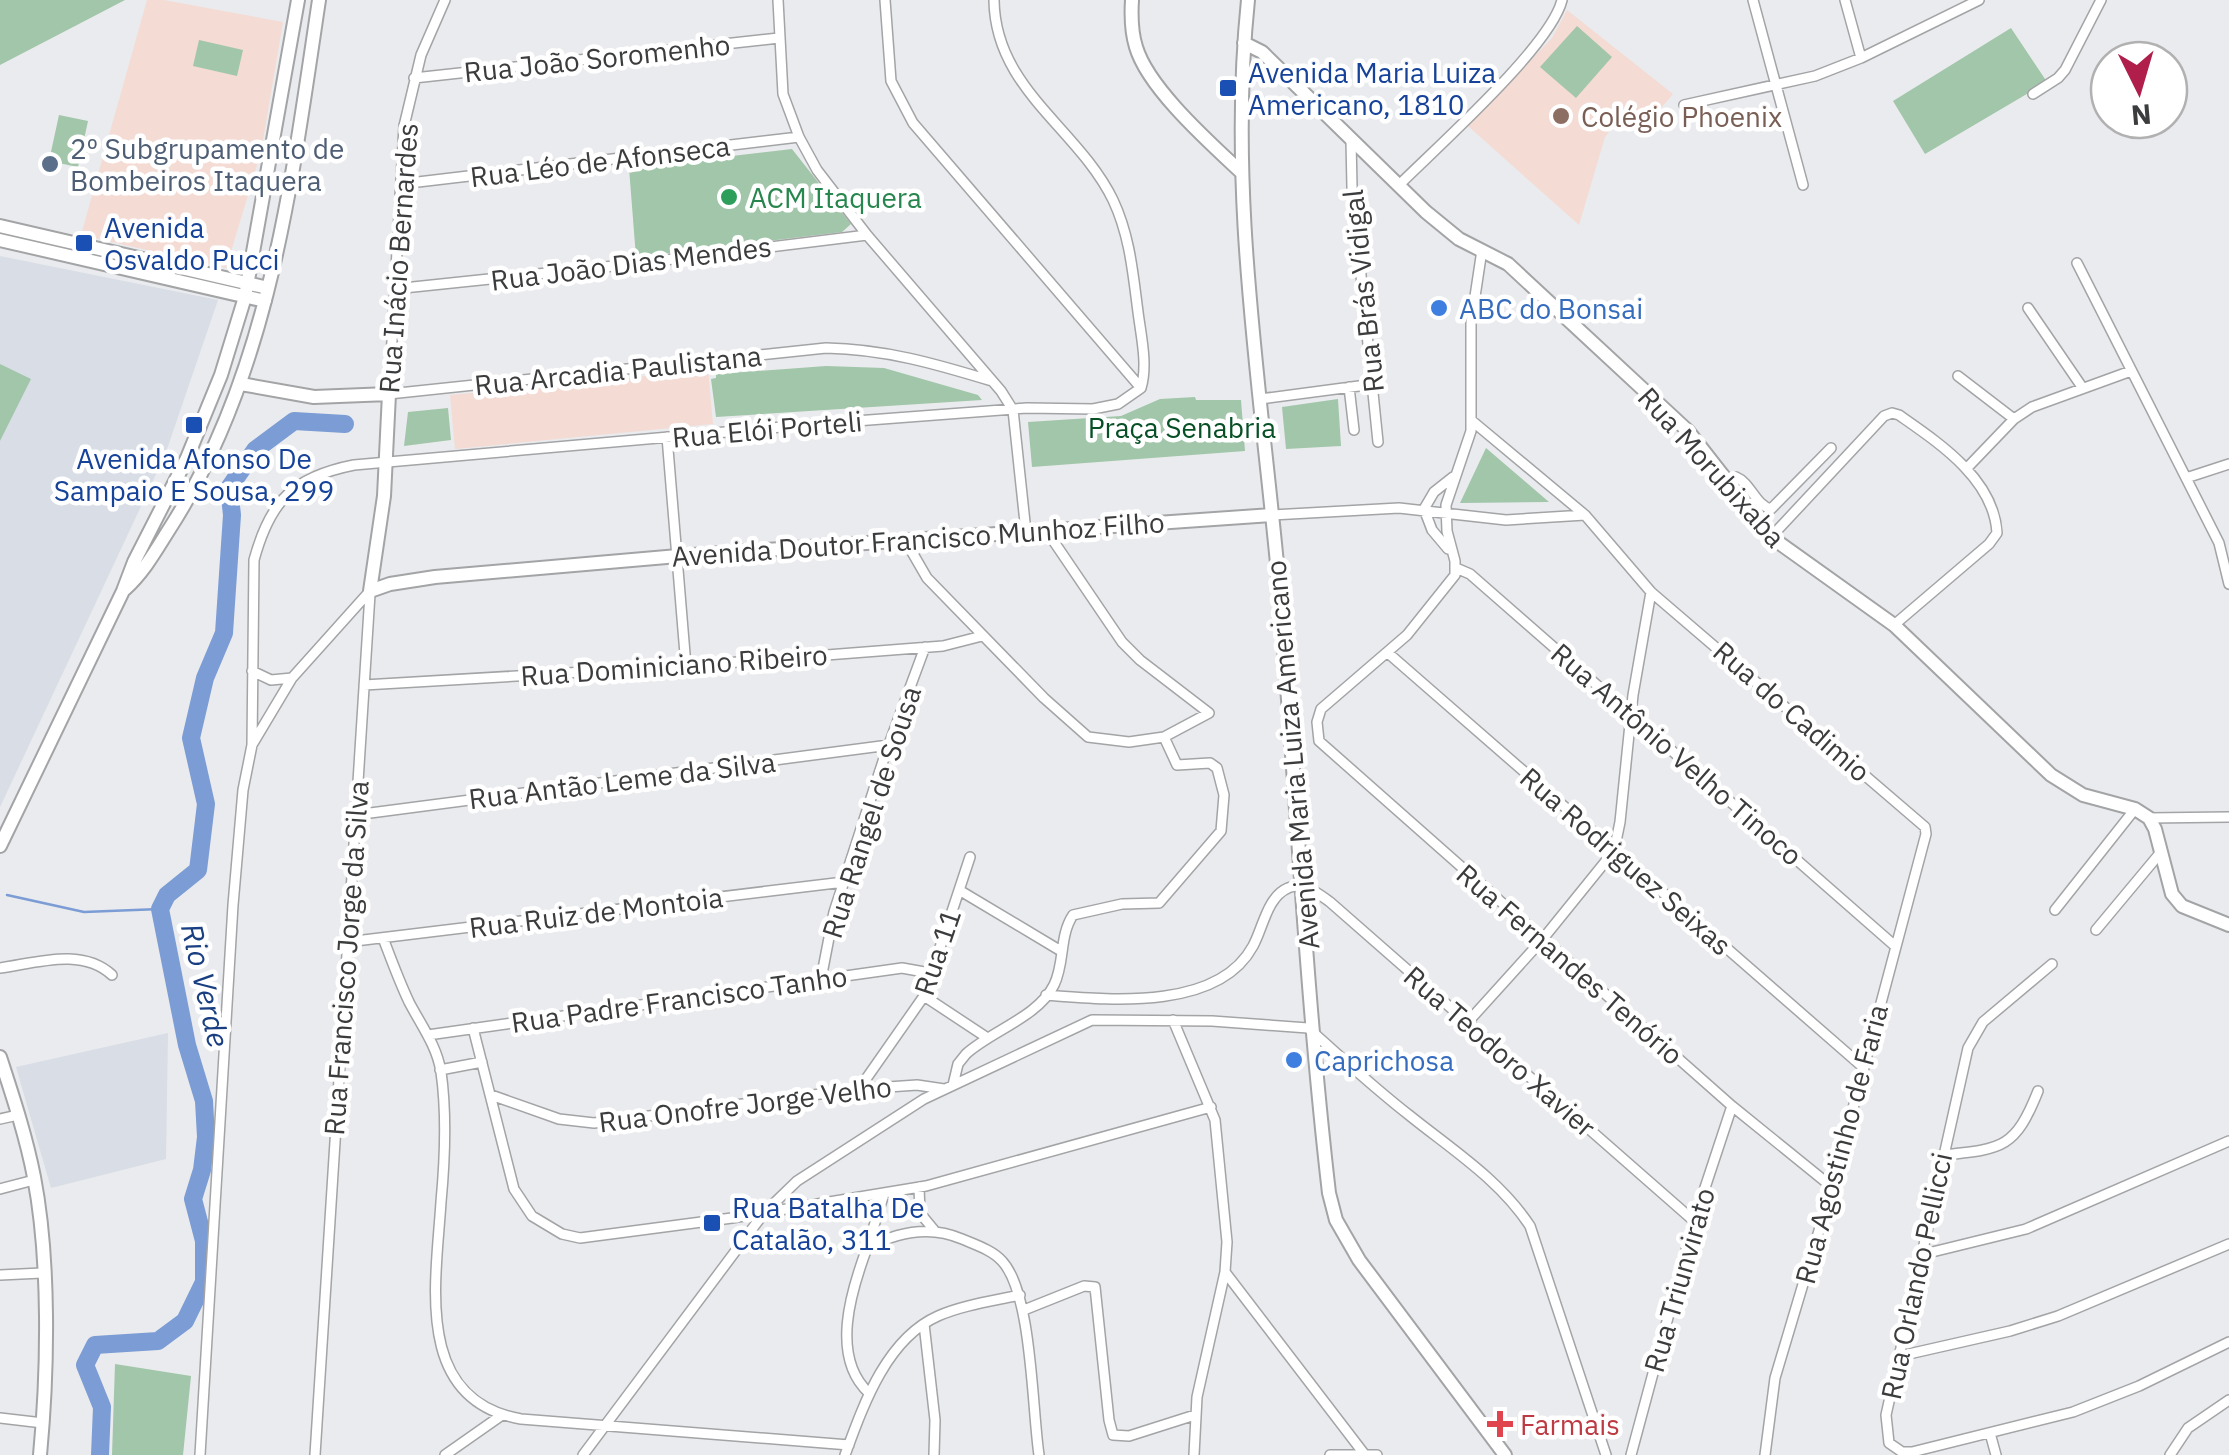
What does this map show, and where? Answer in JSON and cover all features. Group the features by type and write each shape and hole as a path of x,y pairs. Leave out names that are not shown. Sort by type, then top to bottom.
{"main road":[{"path":"0,846 170,494 221,375 247,291 298,0"},
{"path":"123,591 145,568 187,502 241,384 266,295 319,0"},
{"path":"1132,0 1132,31 1144,66 1241,172"},
{"name":"Avenida Maria Luiza Americano","path":"1248,0 1240,152 1246,273 1272,515 1329,1193 1336,1220 1359,1260 1505,1455"},
{"name":"Rua Morubixaba","path":"1244,43 1262,52 1398,186 1454,235 1508,264 1688,432 1770,538 1894,626 2051,775 2083,795 2136,809 2149,818"},
{"path":"1243,65 1256,62 1276,67"},
{"path":"1219,152 1240,152"},
{"path":"0,226 247,291"},
{"path":"0,240 266,295"},
{"name":"Rua Arcadia Paulistana","path":"241,384 314,397 389,394"},
{"name":"Rua Inácio Bernardes","path":"388,462 389,394"},
{"name":"Rua Francisco Jorge da Silva","path":"370,591 388,462"},
{"path":"170,494 187,502"},
{"name":"Avenida Doutor Francisco Munhoz Filho","path":"370,591 435,577 678,556 1272,515"},
{"path":"2149,818 2172,894 2182,906 2229,925"},
{"path":"0,1058 34,1180 46,1376 40,1455"}],"street":[{"name":"Rua Inácio Bernardes","path":"389,394 404,126 414,78 445,0"},
{"path":"778,0 783,94 816,170 1013,410 1026,532"},
{"path":"885,0 891,81 913,124 1140,388"},
{"path":"994,0 997,33 1017,79 1093,170 1112,198 1122,223 1129,245 1143,350 1140,388"},
{"path":"1398,186 1538,44 1558,15 1562,0"},
{"path":"1753,0 1803,185"},
{"path":"1845,0 1861,58"},
{"path":"1684,104 1776,86 1861,58 1979,0"},
{"path":"2033,94 2064,70 2101,0"},
{"name":"Rua João Soromenho","path":"414,78 779,38"},
{"name":"Rua Léo de Afonseca","path":"401,184 799,137"},
{"name":"Rua Brás Vidigal","path":"1351,140 1352,187 1378,442"},
{"name":"Rua João Dias Mendes","path":"394,289 867,235"},
{"path":"1388,654 1451,583 1456,568 1445,515 1453,477 1467,447 1471,420 1471,323 1482,250"},
{"path":"2078,263 2219,543 2229,584"},
{"path":"2028,308 2082,387"},
{"name":"Rua Arcadia Paulistana","path":"389,394 823,348 858,348 908,356 992,382"},
{"path":"1966,469 2014,419 2032,406 2131,372"},
{"path":"1958,376 2014,419"},
{"path":"1260,399 1374,384"},
{"name":"Rua Elói Porteli","path":"252,744 254,560 274,510 294,488 321,473 354,465 668,437 1013,410 1105,408 1129,399 1140,388"},
{"path":"1349,388 1354,430"},
{"path":"1770,538 1888,414 1899,416 1944,447 1977,482 1995,520 1994,538 1894,626"},
{"name":"Rua do Cadimio","path":"1471,420 1585,515 1651,592 1923,824 1926,834"},
{"path":"668,437 686,666"},
{"path":"1728,484 1742,479 1762,505 1771,509 1831,448"},
{"path":"2186,478 2229,464"},
{"path":"1450,550 1432,530 1424,509 1434,492 1453,477"},
{"name":"Avenida Doutor Francisco Munhoz Filho","path":"1272,515 1370,508 1424,509 1445,515 1506,520 1585,515"},
{"path":"905,540 927,578 1088,737 1116,742 1164,737 1209,712 1122,642 1046,530"},
{"name":"Rua Antônio Velho Tinoco","path":"1456,568 1470,574 1895,946"},
{"path":"200,1455 233,905 243,790 252,744 292,678 370,591"},
{"name":"Rua Francisco Jorge da Silva","path":"315,1455 370,591"},
{"path":"1467,1023 1542,940 1614,851 1651,592"},
{"name":"Rua Dominiciano Ribeiro","path":"364,685 686,666 925,647 982,636"},
{"name":"Rua Rangel de Sousa","path":"822,978 844,882 925,647"},
{"name":"Rua Fernandes Tenório","path":"1388,654 1321,709 1317,733 1324,747 1732,1106 1832,1187"},
{"name":"Rua Rodriguez Seixas","path":"1388,654 1864,1068"},
{"path":"252,672 271,680 292,678"},
{"path":"948,1087 958,1064 986,1037 1046,995 1056,979 1072,915 1122,904 1163,902 1221,831 1224,795 1217,768 1210,763 1177,765 1164,737"},
{"name":"Rua Antão Leme da Silva","path":"355,814 889,745"},
{"path":"2055,910 2136,809"},
{"path":"2149,818 2229,817"},
{"name":"Rua Agostinho de Faria","path":"1764,1455 1775,1378 1832,1187 1926,834"},
{"path":"2096,930 2161,852"},
{"name":"Rua 11","path":"860,1090 924,996 970,858"},
{"name":"Rua Ruiz de Montoia","path":"348,942 844,882"},
{"path":"1046,995 1160,997 1206,987 1246,958 1281,892 1302,886"},
{"name":"Rua Teodoro Xavier","path":"1302,886 1330,902 1694,1221"},
{"path":"958,890 1060,951"},
{"path":"383,938 440,1070 444,1162 434,1317 448,1365 476,1404 502,1416 847,1450 869,1393 901,1345 924,1324 968,1306 1020,1295"},
{"path":"0,968 88,960 112,975"},
{"name":"Rua Orlando Pellicci","path":"2052,964 1984,1022 1963,1064 1885,1424 1888,1443 1895,1449 1912,1452 2073,1412 2229,1342"},
{"name":"Rua Padre Francisco Tanho","path":"428,1035 902,968 930,974"},
{"path":"924,996 986,1037"},
{"path":"584,1455 764,1213 809,1173 948,1087 1092,1020 1173,1020 1308,1028 1390,1101 1476,1168 1521,1213 1538,1247 1606,1455"},
{"path":"1173,1020 1212,1107 1225,1208 1225,1272 1194,1415 1194,1455"},
{"path":"473,1028 514,1189 532,1216 562,1234 596,1238 919,1187 1212,1107"},
{"path":"440,1070 482,1062"},
{"name":"Rua Onofre Jorge Velho","path":"491,1095 560,1119 594,1123 860,1090 948,1087"},
{"path":"1943,1155 1994,1148 2010,1140 2020,1131 2038,1091"},
{"name":"Rua Triunvirato","path":"1631,1455 1694,1221 1732,1106"},
{"path":"0,1119 18,1114"},
{"path":"1920,1255 2026,1228 2229,1141"},
{"path":"0,1189 34,1180"},
{"path":"919,1187 920,1213 934,1230"},
{"path":"869,1393 856,1379 848,1350 852,1300 884,1194"},
{"path":"867,1248 896,1236 934,1230 988,1250 1002,1261 1014,1278 1024,1310 1039,1455"},
{"path":"1900,1356 2058,1316 2229,1244"},
{"path":"1225,1272 1364,1454"},
{"path":"0,1275 42,1273"},
{"path":"1024,1310 1084,1286 1095,1287 1113,1435 1129,1436 1194,1415"},
{"path":"924,1324 934,1455"},
{"path":"2170,1455 2188,1428 2229,1400"},
{"path":"444,1455 502,1416"},
{"path":"0,1418 43,1423"},
{"path":"1990,1433 1996,1455"},
{"path":"1330,1455 1377,1455"}],"shaded area":[{"path":"147,0 283,22 261,152 226,268 81,235"},
{"name":"Colégio Phoenix","path":"1567,10 1673,94 1656,114 1615,124 1605,137 1579,225 1468,126 1552,38"},
{"path":"0,256 218,300 165,455 0,807"},
{"path":"708,370 713,424 455,449 450,395"},
{"path":"168,1033 166,1159 51,1188 16,1067"}],"green space":[{"path":"0,0 125,0 0,65"},
{"path":"1577,26 1612,57 1576,98 1540,67"},
{"path":"2011,28 2047,82 1925,154 1893,101"},
{"path":"199,40 243,50 237,76 193,66"},
{"path":"59,115 88,121 78,167 49,161"},
{"name":"ACM Itaquera","path":"792,149 851,224 842,232 636,257 629,168"},
{"path":"0,364 31,379 0,441"},
{"path":"826,366 884,368 978,395 982,400 716,417 711,379 716,374"},
{"name":"Praça Senabria","path":"1160,399 1241,400 1245,451 1032,467 1028,422 1121,416"},
{"path":"1338,399 1341,446 1286,449 1282,407"},
{"path":"448,408 451,440 404,446 408,412"},
{"path":"1486,448 1549,502 1460,503"},
{"path":"115,1364 191,1376 183,1455 112,1455"}],"waterway":[{"name":"Rio Verde","path":"100,1455 102,1407 85,1365 95,1345 158,1341 185,1321 204,1282 204,1241 193,1199 206,1137 204,1101 187,1045 160,909 167,895 198,870 206,804 191,738 205,678 224,633 232,515 229,488 255,450 294,421 345,424"},
{"path":"7,895 84,912 160,909"}],"place":[{"name":"Avenida Maria Luiza Americano, 1810","path":"1228,88"},
{"name":"Colégio Phoenix","path":"1561,116"},
{"name":"2º Subgrupamento de Bombeiros Itaquera","path":"50,164"},
{"name":"ACM Itaquera","path":"729,197"},
{"name":"Avenida Osvaldo Pucci","path":"84,243"},
{"name":"ABC do Bonsai","path":"1439,308"},
{"name":"Avenida Afonso De Sampaio E Sousa, 299","path":"194,425"},
{"name":"Caprichosa","path":"1294,1060"},
{"name":"Rua Batalha De Catalão, 311","path":"712,1223"},
{"name":"Farmais","path":"1500,1424"}]}
